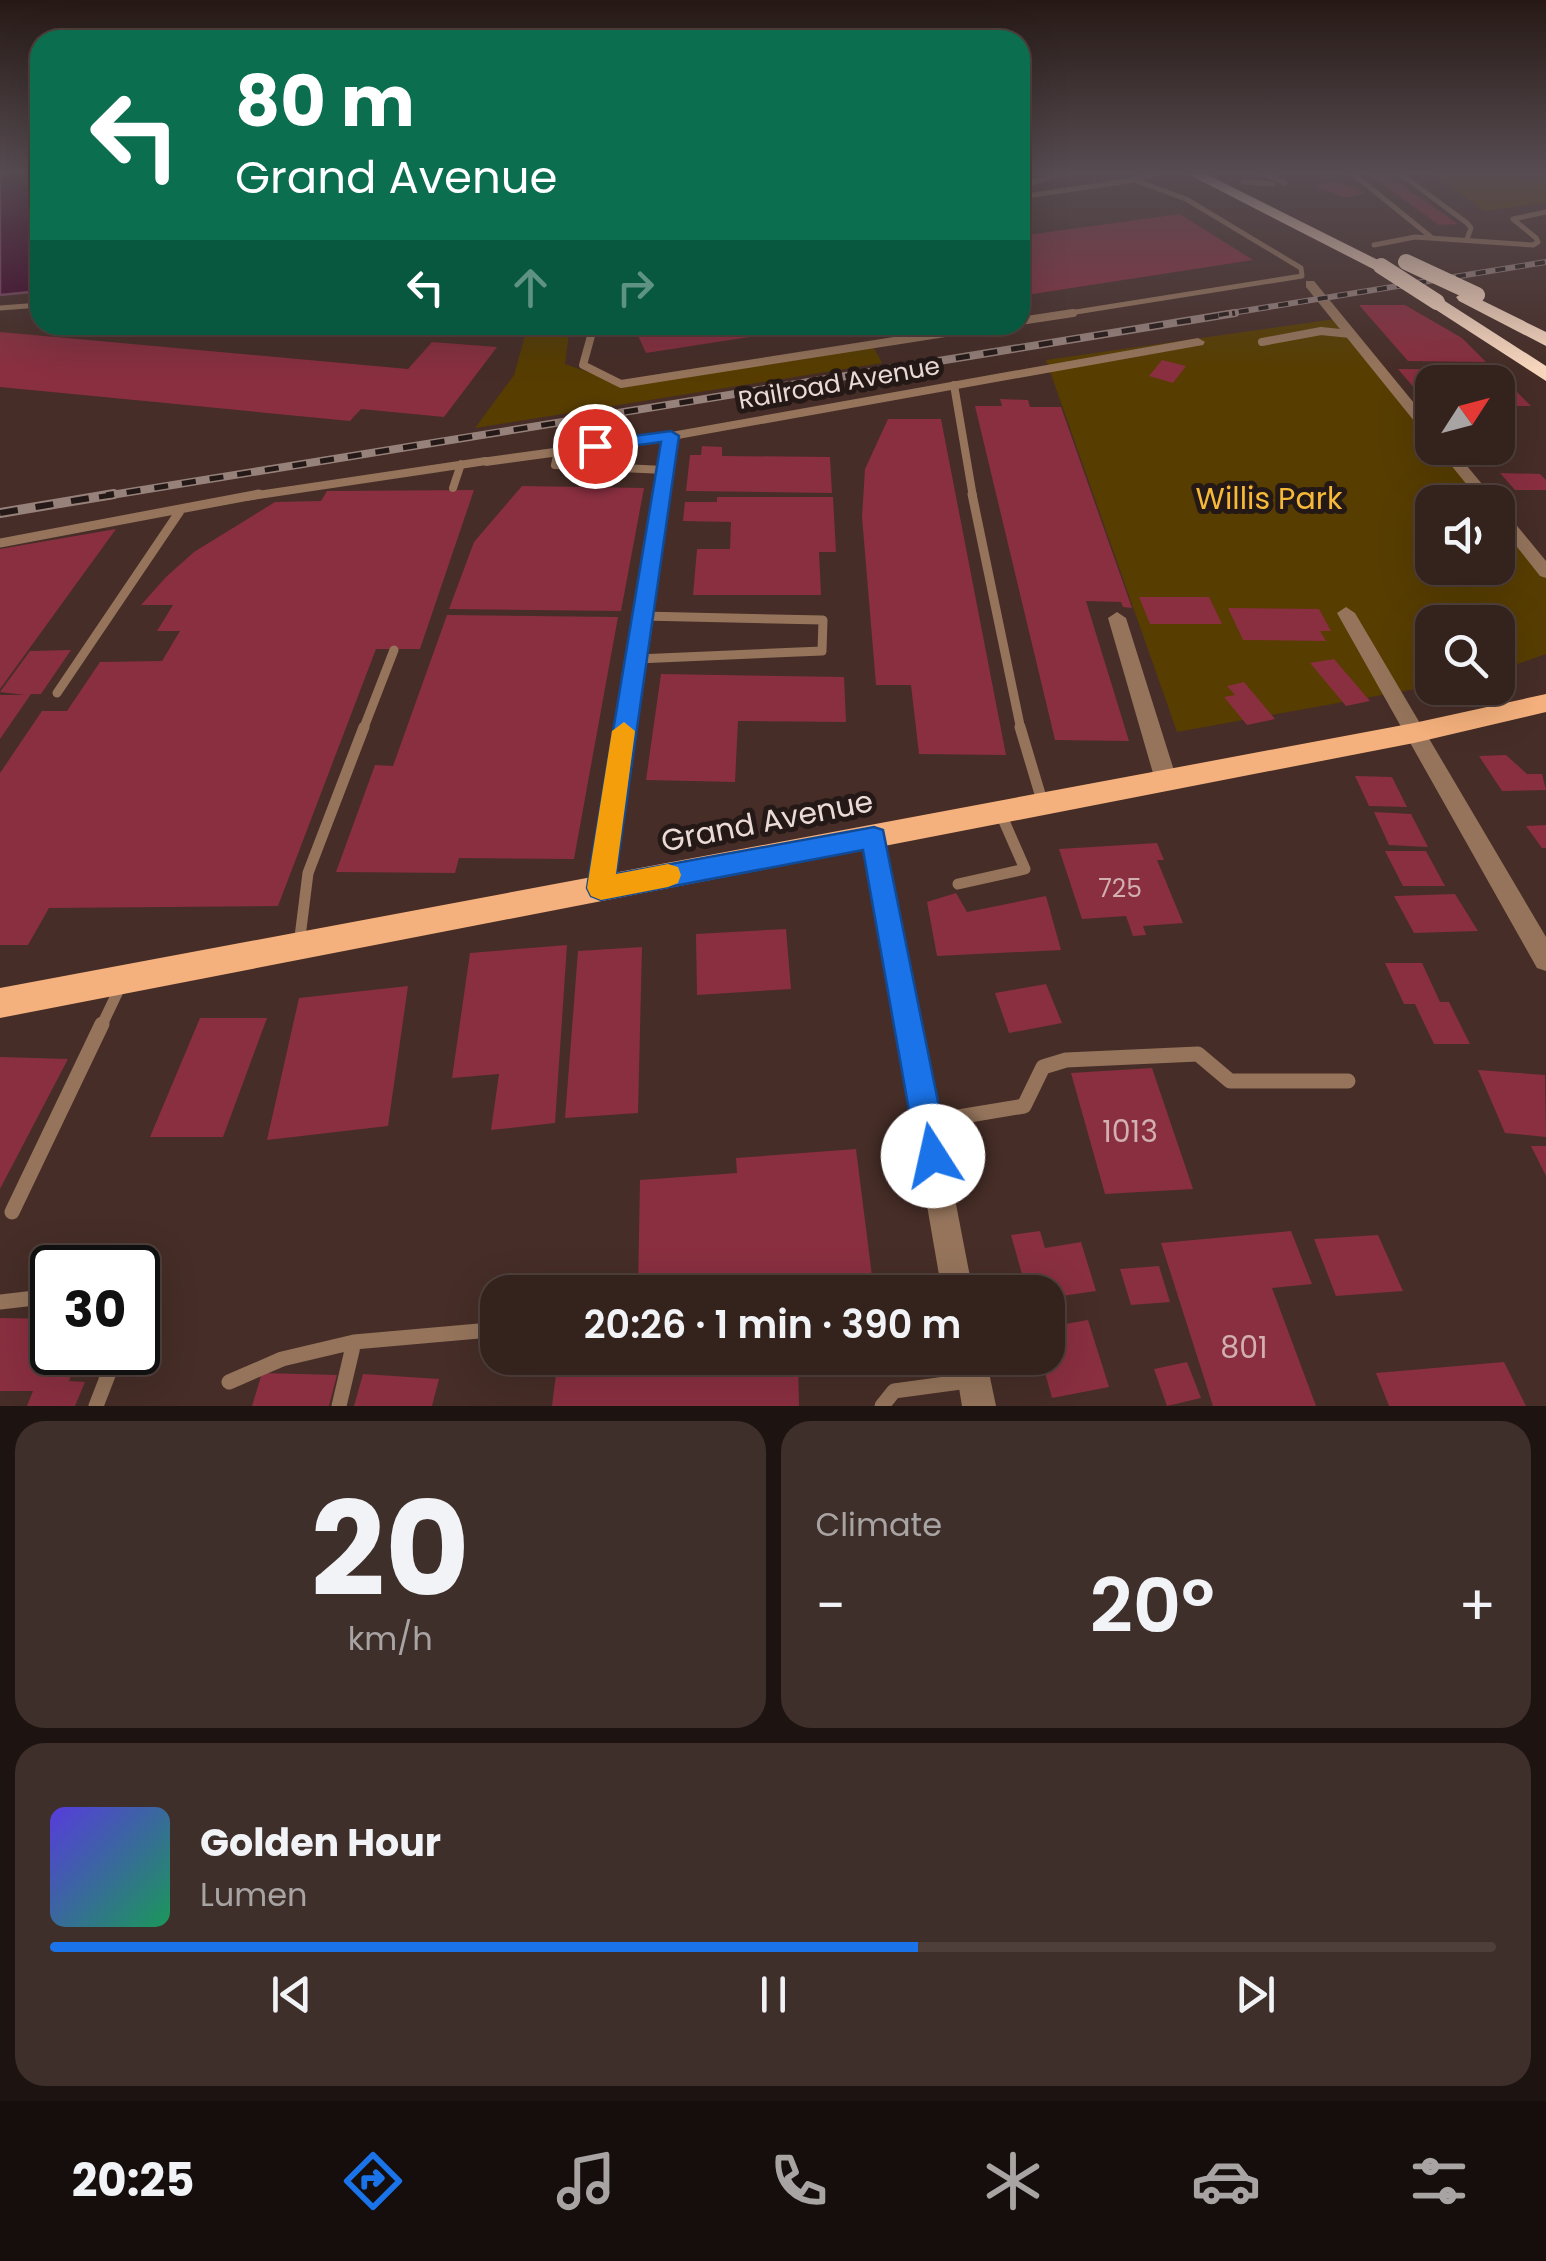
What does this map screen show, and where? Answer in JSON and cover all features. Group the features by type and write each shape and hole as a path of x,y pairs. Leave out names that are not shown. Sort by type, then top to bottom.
{"highway":[{"path":"1324,238 1546,340"},
{"path":"1359,238 1406,262 1546,354"},
{"path":"1456,298 1546,330"},
{"path":"1456,298 1546,375"}],"main road":[{"name":"Grand Avenue","path":"0,1004 874,838 1546,703"}],"street":[{"path":"1310,284 1415,413"},
{"name":"Railroad Avenue","path":"486,461 671,436 1198,342"},
{"path":"601,888 671,436"},
{"path":"1458,465 1475,485"},
{"path":"1515,534 1546,572"},
{"path":"1346,613 1546,960"},
{"path":"1117,618 1166,780"},
{"path":"874,838 955,1275"}],"lane":[{"path":"1030,319 1302,276 1301,268 1250,238"},
{"path":"1374,245 1432,238 1533,244 1538,242 1536,238"},
{"path":"0,308 30,306"},
{"path":"1262,342 1320,331 1350,334"},
{"path":"591,335 583,365 621,384 932,335"},
{"path":"954,385 988,580 1026,752 1043,804"},
{"path":"558,451 555,465 665,470"},
{"path":"0,543 314,484 486,461"},
{"path":"453,488 462,464"},
{"path":"56,693 180,511"},
{"path":"634,659 822,651 823,620 641,616"},
{"path":"299,946 308,873 394,650"},
{"path":"958,884 1025,869 999,811"},
{"path":"12,1212 124,980"},
{"path":"927,1122 1024,1106 1043,1067 1066,1060 1198,1054 1230,1081 1348,1081"},
{"path":"0,1302 30,1299"},
{"path":"229,1382 282,1358 354,1342 478,1331"},
{"path":"339,1406 354,1342"},
{"path":"96,1406 107,1375"},
{"path":"882,1406 894,1391 974,1381"}],"green space":[{"name":"Willis Park","path":"1342,318 1415,410 1415,465 1459,465 1475,485 1415,485 1415,585 1515,585 1515,535 1546,574 1546,654 1515,665 1515,605 1415,605 1415,689 1177,732 1046,360"},
{"path":"525,335 569,335 565,364 621,384 872,344 882,363 475,428 514,375"}],"shaded area":[{"path":"0,238 30,238 30,292 0,295"}],"building":[{"path":"1030,238 1217,238 1253,260 1030,294"},
{"path":"1359,305 1405,305 1462,338 1486,362 1408,361"},
{"path":"0,332 408,369 432,342 497,347 444,417 361,409 350,421 0,387"},
{"path":"638,335 762,335 646,353"},
{"path":"1162,360 1186,366 1173,383 1149,376"},
{"path":"1398,369 1415,369 1415,389"},
{"path":"1515,390 1531,406 1515,406"},
{"path":"1000,399 1028,400 1030,407 1061,407 1132,608 1123,607 1121,602 1086,601 1129,741 1055,740 975,406 1002,406"},
{"path":"888,419 941,419 1006,755 919,754 911,685 876,685 862,517 865,469"},
{"path":"702,446 722,447 722,456 830,457 832,493 686,491 690,455 701,455"},
{"path":"1500,473 1540,474 1546,480 1546,490 1515,490 1515,485"},
{"path":"522,486 644,488 621,611 449,609 474,542"},
{"path":"474,490 420,649 376,649 278,906 49,908 28,945 0,945 0,773 42,711 67,711 100,662 162,661 180,631 157,631 173,605 141,605 166,577 194,552 275,502 321,501 327,491"},
{"path":"717,497 833,497 836,552 819,552 821,595 693,595 697,549 730,549 731,522 683,521 685,502 717,502"},
{"path":"116,529 0,689 0,549"},
{"path":"1139,597 1209,597 1222,624 1150,624"},
{"path":"1228,608 1319,609 1331,631 1320,631 1326,641 1243,640"},
{"path":"447,615 618,617 574,859 459,858 455,873 336,872 375,765 393,766"},
{"path":"71,650 41,694 31,694 0,739 0,695 25,695 0,692 30,651"},
{"path":"1334,659 1370,701 1346,706 1310,663"},
{"path":"661,674 844,677 846,722 738,721 735,782 646,780"},
{"path":"1244,682 1275,719 1247,725 1224,697 1235,695 1227,686"},
{"path":"1506,755 1527,774 1542,774 1546,790 1502,791 1479,756"},
{"path":"1355,776 1392,777 1407,807 1369,806"},
{"path":"1374,812 1411,814 1428,847 1389,845"},
{"path":"1546,825 1546,848 1542,848 1526,826"},
{"path":"1157,843 1164,860 1157,860 1183,923 1143,926 1146,935 1133,936 1126,916 1082,919 1059,849"},
{"path":"1385,851 1426,851 1445,886 1403,886"},
{"path":"956,893 967,912 1046,896 1061,950 937,956 927,902"},
{"path":"1455,894 1478,931 1414,933 1394,896"},
{"path":"786,929 791,989 697,995 696,934"},
{"path":"567,945 555,1123 491,1130 499,1074 452,1078 470,953"},
{"path":"642,947 638,1113 565,1118 578,951"},
{"path":"1385,963 1422,963 1440,1002 1449,1002 1470,1044 1434,1044 1415,1004 1404,1004"},
{"path":"1046,984 1062,1023 1009,1033 995,993"},
{"path":"408,986 388,1126 267,1140 299,998"},
{"path":"200,1018 267,1018 223,1137 150,1137"},
{"path":"0,1057 68,1059 0,1189"},
{"path":"1152,1068 1193,1189 1105,1194 1071,1073"},
{"path":"1478,1070 1545,1075 1546,1137 1505,1133"},
{"path":"1531,1146 1546,1146 1546,1176"},
{"path":"856,1149 872,1275 638,1275 640,1180 737,1173 736,1158"},
{"path":"1040,1231 1045,1248 1081,1242 1096,1291 1065,1296 1065,1275 1022,1275 1011,1235"},
{"path":"1291,1231 1312,1284 1272,1288 1316,1406 1213,1406 1161,1243"},
{"path":"1378,1235 1403,1291 1336,1296 1314,1239"},
{"path":"1159,1266 1170,1302 1131,1305 1120,1269"},
{"path":"0,1318 30,1319 30,1375 71,1375 69,1381 85,1382 75,1406 27,1406 33,1391 0,1391"},
{"path":"1088,1320 1109,1387 1052,1398 1046,1375 1065,1375 1065,1324"},
{"path":"1187,1362 1201,1398 1167,1406 1154,1369"},
{"path":"1504,1362 1526,1406 1389,1406 1376,1373"},
{"path":"262,1373 337,1375 329,1406 252,1406"},
{"path":"363,1374 439,1379 432,1406 354,1406"},
{"path":"556,1375 798,1375 799,1406 552,1406"}],"railway":[{"path":"1219,315 1546,262"},
{"path":"99,497 1235,313"},
{"path":"0,513 114,494"}],"slow traffic":[{"path":"624,731 601,888 668,875"}],"route":[{"path":"595,446 671,436 601,888 874,838 933,1156"}]}
